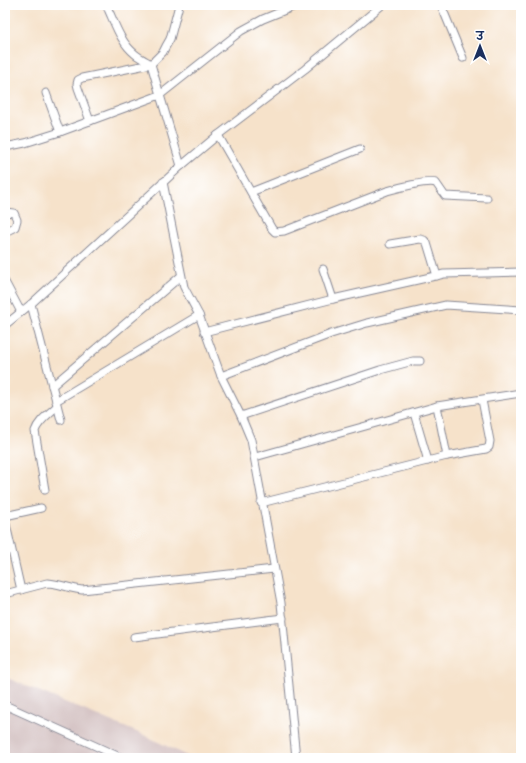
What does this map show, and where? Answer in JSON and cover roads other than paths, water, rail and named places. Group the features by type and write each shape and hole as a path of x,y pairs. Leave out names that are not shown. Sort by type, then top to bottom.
{"street":[{"path":"90,121 77,84 78,80 152,64 163,52 170,39 179,5"},
{"path":"5,325 31,304 181,166 218,135 306,69 382,5"},
{"path":"441,5 463,58"},
{"path":"5,147 25,143 60,132 160,95 241,31 263,19 296,6"},
{"path":"108,9 123,40 135,54 152,64 181,166"},
{"path":"46,92 60,132"},
{"path":"218,135 275,232 279,232 387,191 403,187 435,182 445,196 487,198"},
{"path":"251,192 360,148"},
{"path":"163,182 184,287 199,314 204,332 221,376 242,416 251,440 261,502 281,603 296,758"},
{"path":"5,212 14,213 17,220 15,227 5,232"},
{"path":"390,244 420,239 424,240 427,243 436,276"},
{"path":"323,269 333,299"},
{"path":"204,332 333,299 436,276 460,273 521,272"},
{"path":"52,386 181,276"},
{"path":"5,282 21,312"},
{"path":"31,304 61,420"},
{"path":"221,376 331,334 366,323 446,305 521,310"},
{"path":"45,490 35,431 40,422 57,404 199,314"},
{"path":"242,416 380,370 413,361 420,361"},
{"path":"254,457 437,406 521,393"},
{"path":"261,502 446,456 486,449 489,447 490,441 482,400"},
{"path":"437,406 446,456"},
{"path":"414,413 428,461"},
{"path":"5,516 40,508"},
{"path":"5,520 21,590"},
{"path":"5,594 53,583 64,587 82,590 274,569"},
{"path":"134,637 283,618"},
{"path":"5,705 120,758"}]}
